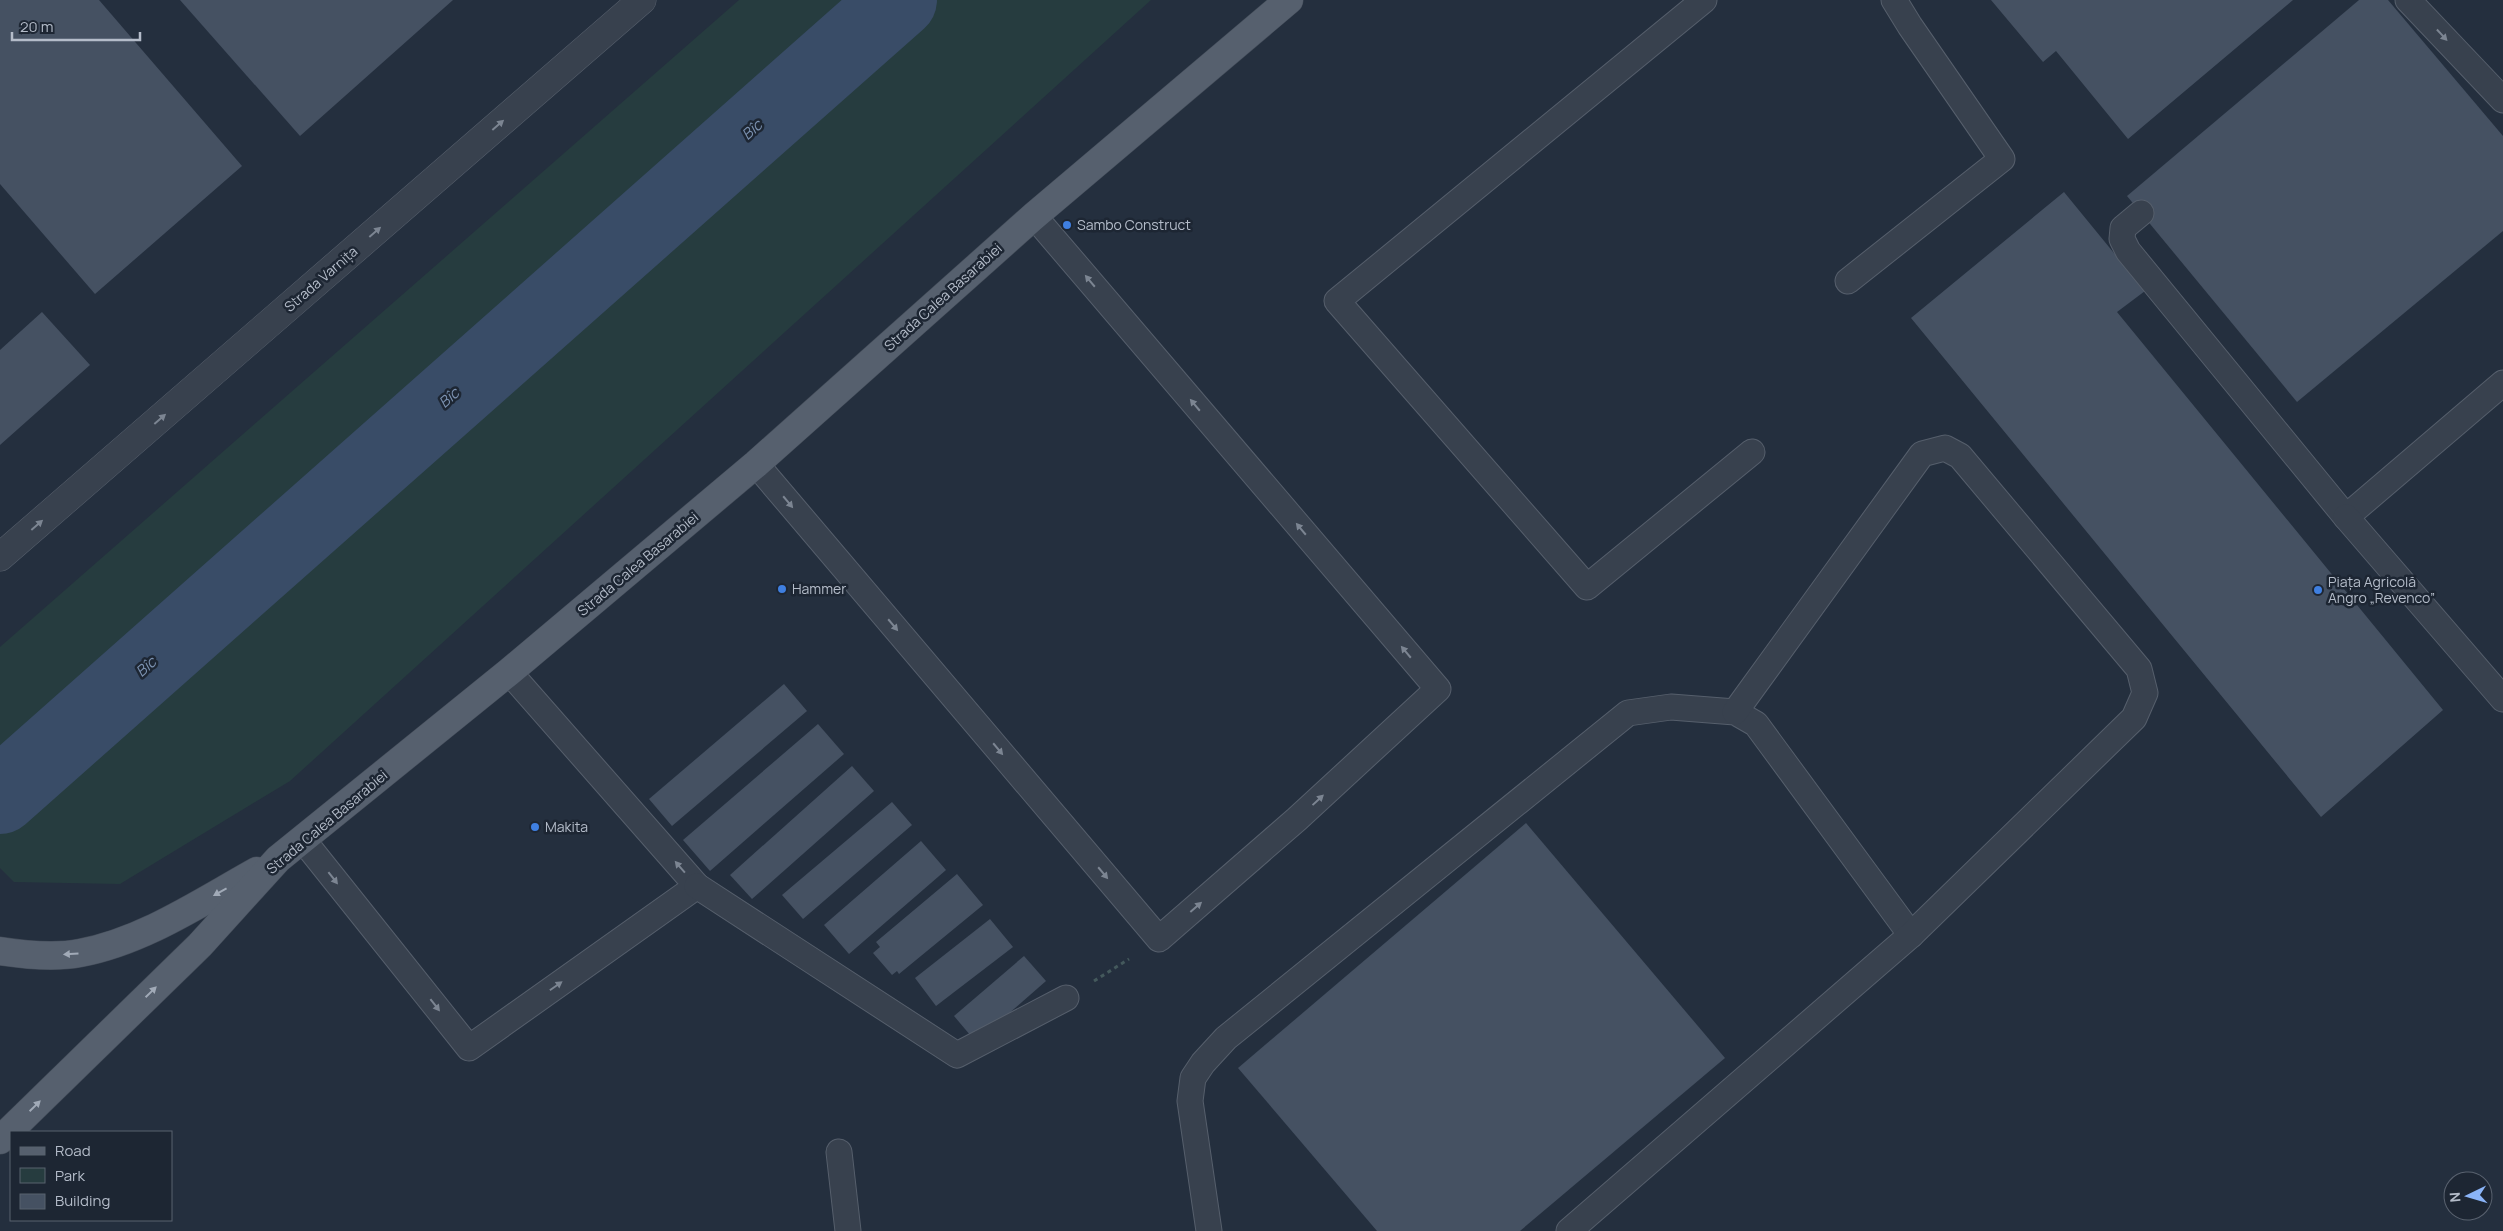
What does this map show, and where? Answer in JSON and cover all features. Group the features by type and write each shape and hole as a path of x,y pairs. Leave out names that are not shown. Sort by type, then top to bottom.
{"main road":[{"name":"Strada Calea Basarabiei","path":"0,1140 200,945 278,859 509,672 756,464 1034,216 1289,0"},
{"path":"0,951 29,956 80,954 128,939 174,918 278,859"}],"street":[{"name":"Strada Varnița","path":"0,557 642,0"}],"lane":[{"path":"1704,0 1337,301 1586,587 1752,452"},
{"path":"1848,281 2002,159 1894,0"},
{"path":"2397,1 2503,100"},
{"path":"2142,213 2123,228 2122,239 2128,251 2346,518 2503,699"},
{"path":"756,464 1159,939 1297,819 1438,689 1034,216"},
{"path":"2346,518 2503,383"},
{"path":"1569,1231 1911,935 2134,718 2145,693 2139,669 1960,456 1945,448 1922,454 1735,712"},
{"path":"509,672 696,886 957,1055 1066,998"},
{"path":"1209,1231 1190,1101 1193,1078 1203,1063 1226,1038 1628,713 1671,707 1735,712 1756,724 1911,935"},
{"path":"303,840 469,1048 696,886"},
{"path":"839,1152 848,1231"}],"path":[{"path":"1066,998 1159,939"}],"green space":[{"path":"739,0 1151,0 290,781 120,884 14,882 0,868 0,647"}],"building":[{"path":"0,0 99,0 242,166 95,294 0,184"},
{"path":"180,0 453,0 300,136"},
{"path":"1991,0 2293,0 2128,139 2056,51 2043,62"},
{"path":"2359,0 2388,0 2503,136 2503,231 2297,402 2127,196"},
{"path":"2064,192 2145,291 2117,312 2443,710 2321,817 1911,318"},
{"path":"42,312 90,365 0,445 0,350"},
{"path":"784,684 807,711 672,826 649,799"},
{"path":"818,724 844,754 710,871 683,840"},
{"path":"852,766 874,791 752,899 730,875"},
{"path":"892,802 912,825 803,919 782,895"},
{"path":"1526,823 1725,1058 1520,1231 1377,1231 1238,1068"},
{"path":"921,841 946,870 849,954 824,925"},
{"path":"957,874 983,905 899,974 897,971 892,975 873,953 880,947 876,942"},
{"path":"990,919 1013,947 936,1006 915,978"},
{"path":"1024,956 1046,981 976,1042 954,1016"}],"waterway":[{"name":"Bîc","path":"0,796 899,0"}],"place":[{"name":"Sambo Construct","path":"1067,225"},
{"name":"Hammer","path":"782,589"},
{"name":"Piața Agricolă Angro „Revenco”","path":"2318,590"},
{"name":"Makita","path":"535,827"}]}
